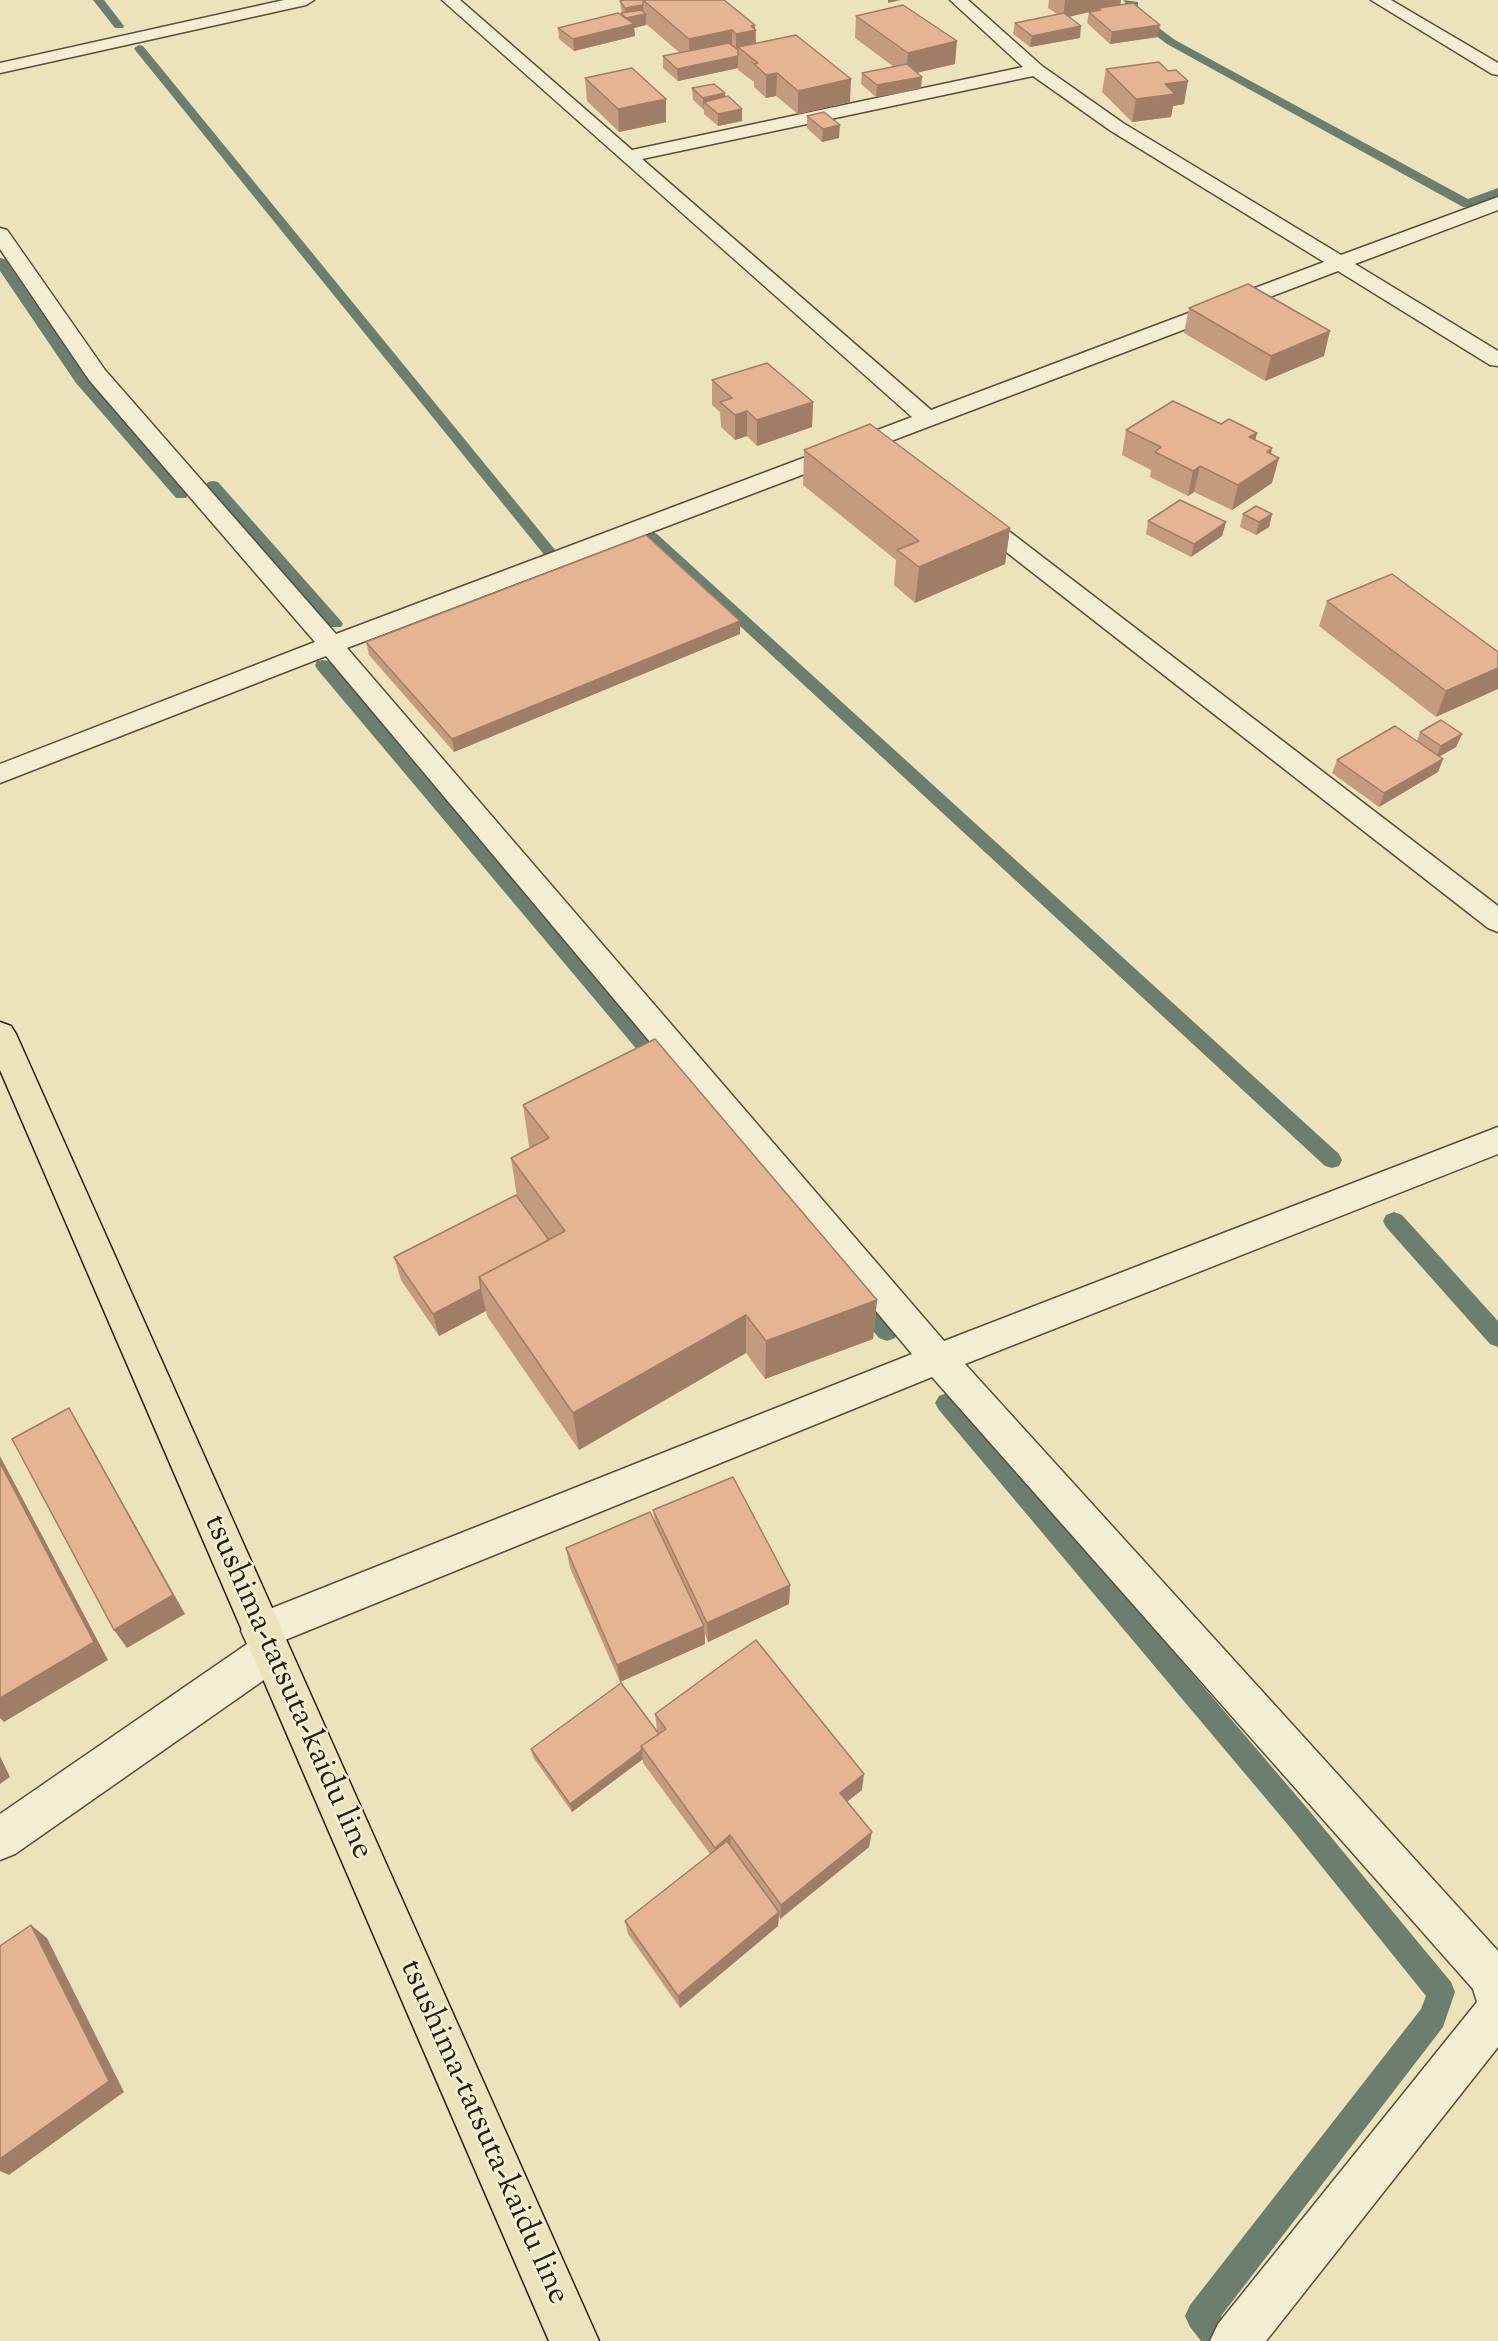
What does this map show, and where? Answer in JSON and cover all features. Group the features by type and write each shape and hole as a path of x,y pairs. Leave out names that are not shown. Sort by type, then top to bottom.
{"main road":[{"name":"tsushima-tatsuta-kaidu line","path":"0,1034 574,2341"}],"street":[{"path":"0,68 306,0"},
{"path":"450,0 928,419"},
{"path":"958,0 1036,69 1117,127 1498,360"},
{"path":"1379,0 1498,70"},
{"path":"629,156 1036,69"},
{"path":"0,774 331,645 885,447 928,419 1498,203"},
{"path":"0,234 97,375 331,645 938,1359 1493,1978 1498,2001"},
{"path":"951,498 1498,921"},
{"path":"0,1839 266,1642 938,1359 1498,1140"},
{"path":"1244,2337 1498,2011"}],"building":[{"path":"643,0 643,5 625,8 620,1"},
{"path":"643,0 724,0 755,25 751,26 756,30 736,34 732,30 689,39"},
{"path":"1133,3 1160,25 1112,32 1089,12 1101,10 1098,8"},
{"path":"903,5 957,41 908,53 856,16"},
{"path":"641,10 646,14 626,18 621,13"},
{"path":"618,13 634,24 573,39 558,28"},
{"path":"1064,13 1081,26 1032,36 1015,23"},
{"path":"796,35 851,79 798,91 777,73 766,75 754,64 758,63 738,47"},
{"path":"729,43 738,50 738,56 677,69 663,56"},
{"path":"1159,62 1168,71 1176,70 1188,81 1165,84 1175,94 1136,99 1106,69"},
{"path":"907,64 922,77 877,85 862,73"},
{"path":"632,68 666,99 618,109 585,78"},
{"path":"714,84 725,93 703,98 692,88"},
{"path":"728,96 742,109 718,114 704,102"},
{"path":"824,112 840,125 823,129 807,116"},
{"path":"1248,284 1330,331 1271,356 1189,308"},
{"path":"767,363 813,402 757,420 747,411 735,415 720,402 732,398 712,380"},
{"path":"1173,401 1221,424 1229,419 1257,433 1249,437 1272,448 1267,452 1279,458 1238,485 1200,466 1193,471 1155,452 1161,447 1126,430"},
{"path":"870,424 1010,528 919,567 897,550 919,541 804,450"},
{"path":"1180,500 1226,522 1194,544 1148,521"},
{"path":"1256,506 1272,514 1259,522 1243,514"},
{"path":"646,535 740,621 452,739 366,642"},
{"path":"1392,574 1498,652 1498,668 1446,691 1327,601"},
{"path":"1441,720 1462,734 1441,746 1420,732"},
{"path":"1395,726 1443,759 1384,793 1337,760"},
{"path":"655,1039 877,1300 766,1341 746,1315 573,1413 479,1277 565,1231 511,1158 549,1138 523,1105"},
{"path":"516,1195 549,1240 479,1277 481,1289 433,1314 394,1257"},
{"path":"69,1408 173,1595 114,1630 12,1439"},
{"path":"0,1463 94,1642 0,1698"},
{"path":"733,1477 790,1585 707,1623 653,1510"},
{"path":"650,1512 704,1626 617,1665 566,1548"},
{"path":"756,1640 864,1774 840,1793 872,1832 781,1905 730,1835 715,1848 641,1746 666,1729 655,1714"},
{"path":"621,1683 659,1734 641,1746 642,1750 570,1804 531,1749"},
{"path":"727,1841 779,1912 678,1996 625,1921"},
{"path":"31,1925 109,2081 0,2159 0,1946"}],"waterway":[{"path":"98,0 119,26"},
{"path":"1128,0 1134,4 1124,7 1171,42 1467,204 1498,192"},
{"path":"139,48 551,554"},
{"path":"0,262 81,380 181,495"},
{"path":"213,485 335,624"},
{"path":"623,548 652,537 1332,1160"},
{"path":"323,665 662,1066"},
{"path":"1394,1221 1498,1337"},
{"path":"857,1295 887,1331"},
{"path":"947,1403 1298,1817 1441,1992 1433,2017 1201,2316 1213,2331"}]}
